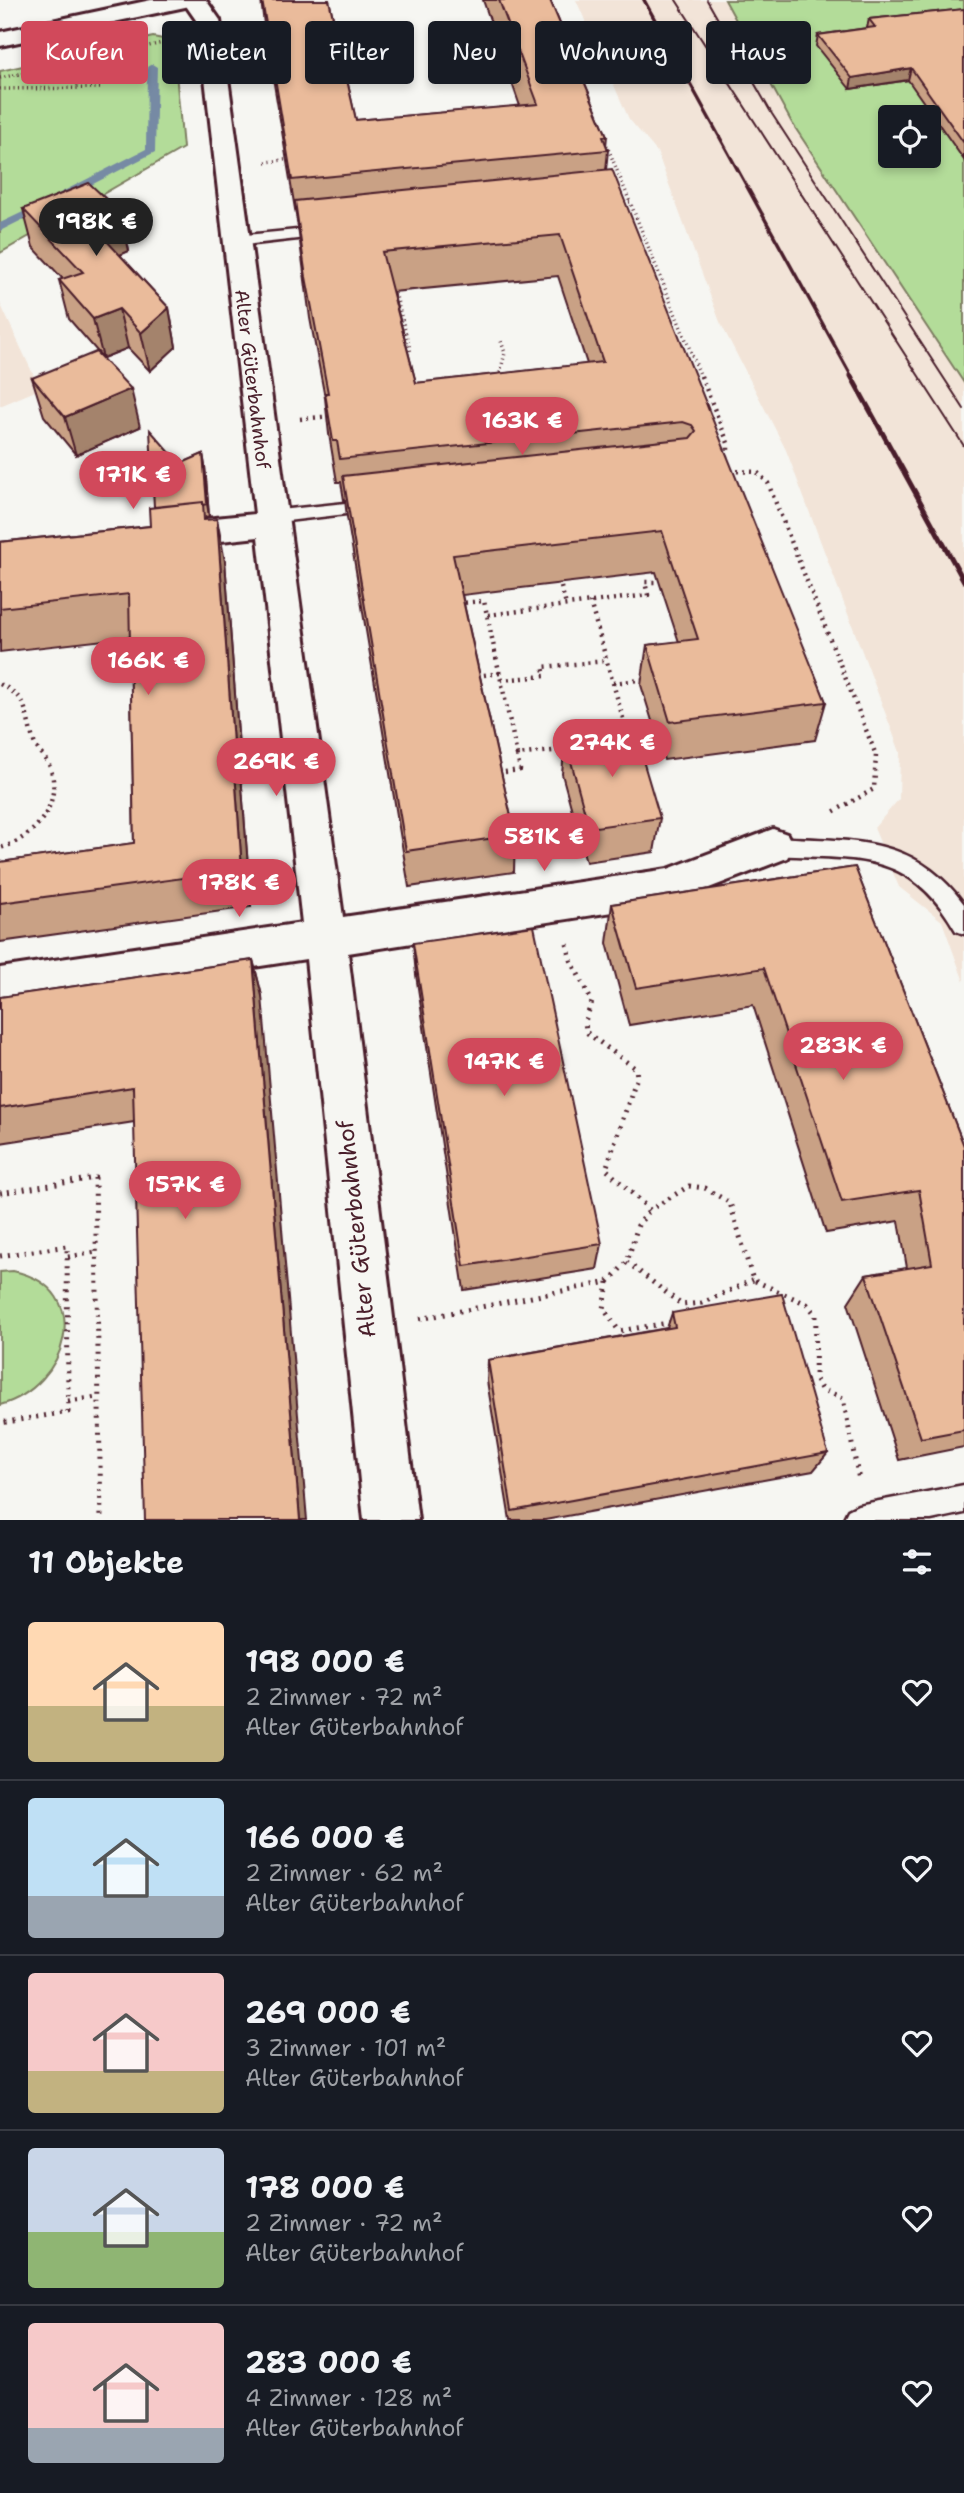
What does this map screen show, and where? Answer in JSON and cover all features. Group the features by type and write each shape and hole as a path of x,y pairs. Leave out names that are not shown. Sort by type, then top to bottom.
{"street":[{"path":"0,39 185,0"},
{"name":"Alter Güterbahnhof","path":"194,0 210,28 325,939 367,1329 391,1520"},
{"path":"135,538 271,520"},
{"path":"0,987 670,886 773,846"}],"lane":[{"path":"236,241 340,231"},
{"path":"271,520 387,504"},
{"path":"773,846 885,854 935,885 954,904 964,924"},
{"path":"864,1519 964,1499"}],"path":[{"path":"78,84 79,88"},
{"path":"0,89 102,88"},
{"path":"603,139 728,443 728,454 714,464"},
{"path":"288,160 299,159"},
{"path":"610,204 630,202"},
{"path":"391,278 411,353"},
{"path":"668,327 681,325"},
{"path":"498,381 506,359 506,349 500,338"},
{"path":"705,410 715,409"},
{"path":"260,424 342,415"},
{"path":"717,472 748,470 764,476 768,483 876,755 874,789 773,846"},
{"path":"488,615 648,595 645,582 655,582"},
{"path":"561,587 566,605"},
{"path":"458,590 461,603 484,601 488,615 520,770 498,773"},
{"path":"590,601 629,741"},
{"path":"501,680 545,676 543,667 606,661"},
{"path":"477,676 500,673"},
{"path":"613,683 660,677"},
{"path":"0,684 19,694 29,712 30,730 36,748 52,768 54,788 50,807 41,822 25,838 0,848"},
{"path":"517,755 579,747"},
{"path":"557,903 571,960 592,1002 585,1021 586,1032 636,1069 637,1077 606,1169 650,1210"},
{"path":"0,1194 95,1178 101,1520"},
{"path":"682,1306 675,1321 619,1331 604,1309 608,1282 627,1262 638,1225 650,1210 688,1184 703,1185 730,1203 753,1280"},
{"path":"0,1256 67,1246 68,1257 68,1412 0,1423"},
{"path":"68,1257 96,1252"},
{"path":"627,1262 682,1306 702,1303 753,1280 807,1304 816,1315 815,1378 821,1389 843,1398 849,1418 851,1454 864,1519"},
{"path":"367,1329 608,1282"},
{"path":"68,1401 98,1397"}],"shaded area":[{"path":"576,0 725,0 736,21 706,21 706,84 771,84 792,123 964,383 964,982 942,921 899,887 874,828 899,799 900,752 786,450 720,322 657,152 629,119 613,84 692,84 692,21 585,21"},
{"path":"0,303 40,389 0,406"}],"green space":[{"path":"725,0 964,0 964,383 792,123 771,84 811,84 811,21 736,21"},
{"path":"148,38 162,39 162,84 177,84 183,148 0,253 0,71 21,66 21,84 148,84"},
{"path":"13,1271 40,1281 56,1297 64,1317 64,1338 56,1359 42,1379 23,1395 0,1405 0,1272"}],"building":[{"path":"262,0 329,0 334,21 305,21 305,84 348,84 356,120 538,104 521,59 521,21 507,21 499,0 550,0 559,21 535,21 535,84 585,84 607,136 603,137 608,150 292,180 276,84 291,84 291,21 266,21"},
{"path":"964,9 964,143 941,110 941,105 937,105 911,68 852,78 818,35 875,27 869,19"},
{"path":"612,169 826,702 670,722 647,645 698,639 662,531 453,555 515,835 406,851 343,476 690,438 696,431 692,425 683,422 340,459 337,441 333,441 325,393 328,393 295,201","holes":["560,235 603,362 416,383 382,252"]},
{"path":"89,183 121,213 92,225 169,308 141,333 119,309 93,319 59,280 83,272 23,209"},
{"path":"96,352 131,389 65,417 32,378"},
{"path":"150,430 180,464 203,454 207,504 203,505 203,502 154,507"},
{"path":"203,502 204,520 217,519 242,870 0,903 0,862 134,843 129,594 0,608 0,542 150,526 149,508"},
{"path":"634,730 660,818 589,828 565,739"},
{"path":"855,867 964,1146 964,1430 921,1438 866,1275 932,1264 919,1190 842,1202 764,968 636,988 612,904"},
{"path":"534,926 602,1244 464,1266 413,943"},
{"path":"253,960 300,1520 145,1520 133,1087 0,1108 0,997"},
{"path":"782,1294 828,1453 512,1511 488,1360 675,1327 672,1313"}],"waterway":[{"path":"62,196 151,150 152,67"},
{"path":"0,228 42,206"}],"tram line":[{"path":"676,0 964,446"},
{"path":"707,0 772,114 964,409"}],"railway":[{"path":"644,0 852,377"},
{"path":"851,376 964,581"}]}
